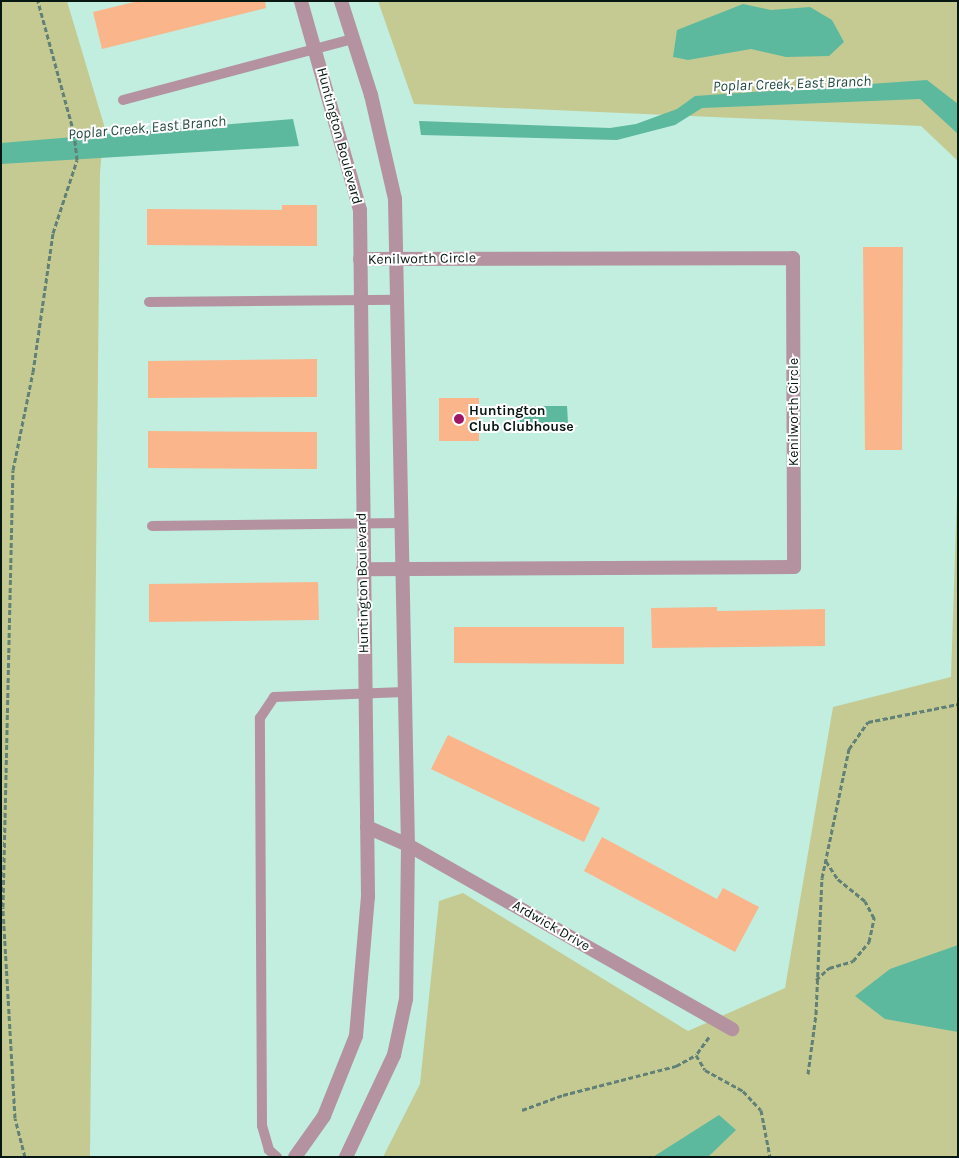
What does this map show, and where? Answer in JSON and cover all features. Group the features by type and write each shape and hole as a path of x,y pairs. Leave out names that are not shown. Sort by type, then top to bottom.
{"street":[{"name":"Huntington Boulevard","path":"295,1157 324,1116 356,1036 368,897 362,523 360,210 300,1"},
{"path":"341,1 371,94 395,199 398,258 408,845 406,999 394,1055 346,1157"},
{"name":"Kenilworth Circle","path":"360,259 793,258 794,567 363,569"},
{"name":"Ardwick Drive","path":"367,827 408,845 726,1026"}],"lane":[{"path":"123,100 352,39"},
{"path":"149,302 398,300"},
{"path":"152,526 403,523"},
{"path":"276,1157 269,1150 262,1126 260,718 274,697 404,692"}],"path":[{"path":"25,1157 15,1118 3,907 13,470 34,372 53,233 77,160 74,133 38,1"},
{"path":"808,1074 816,1014 815,980 826,861 849,749 868,722 958,704"},
{"path":"815,980 829,968 853,961 869,942 874,918 865,901 837,878 826,861"},
{"path":"522,1110 563,1095 676,1066 696,1054 726,1026"},
{"path":"696,1054 705,1070 744,1091 761,1110 770,1157"}],"shaded area":[{"path":"1,1 67,1 104,125 100,173 90,1157 1,1157"},
{"path":"378,1 958,1 958,161 921,126 414,104"},
{"path":"743,4 771,10 810,7 832,20 844,42 829,56 786,57 751,49 688,60 673,57 677,30"},
{"path":"927,80 958,104 958,134 920,99 702,108 675,125 617,140 421,135 419,121 610,128 636,124 677,109 695,96"},
{"path":"293,119 299,146 1,164 1,143"},
{"path":"520,406 567,406 568,423 520,424"},
{"path":"958,464 958,1157 383,1157 420,1084 439,901 463,893 688,1031 785,988 833,707 951,677"},
{"path":"958,945 958,1032 885,1019 855,996 890,969"},
{"path":"719,1115 736,1130 708,1157 653,1157"}],"building":[{"path":"138,1 265,1 266,8 102,49 93,12"},
{"path":"282,205 317,205 317,246 147,245 147,209 282,210"},
{"path":"863,247 903,247 902,450 865,450"},
{"path":"317,359 317,397 148,398 148,361"},
{"name":"Huntington Club Clubhouse","path":"439,398 479,398 479,441 439,441"},
{"path":"148,431 317,432 317,469 148,468"},
{"path":"318,582 319,620 149,622 149,584"},
{"path":"717,607 717,611 825,609 825,646 652,648 651,608"},
{"path":"454,627 624,627 624,664 454,663"},
{"path":"448,735 600,808 584,842 431,769"},
{"path":"602,837 717,899 723,888 759,907 735,952 584,871"}],"place":[{"name":"Huntington Club Clubhouse","path":"459,419"}],"water label":[{"name":"Poplar Creek, East Branch","path":"792,84"},
{"name":"Poplar Creek, East Branch","path":"147,128"}]}
